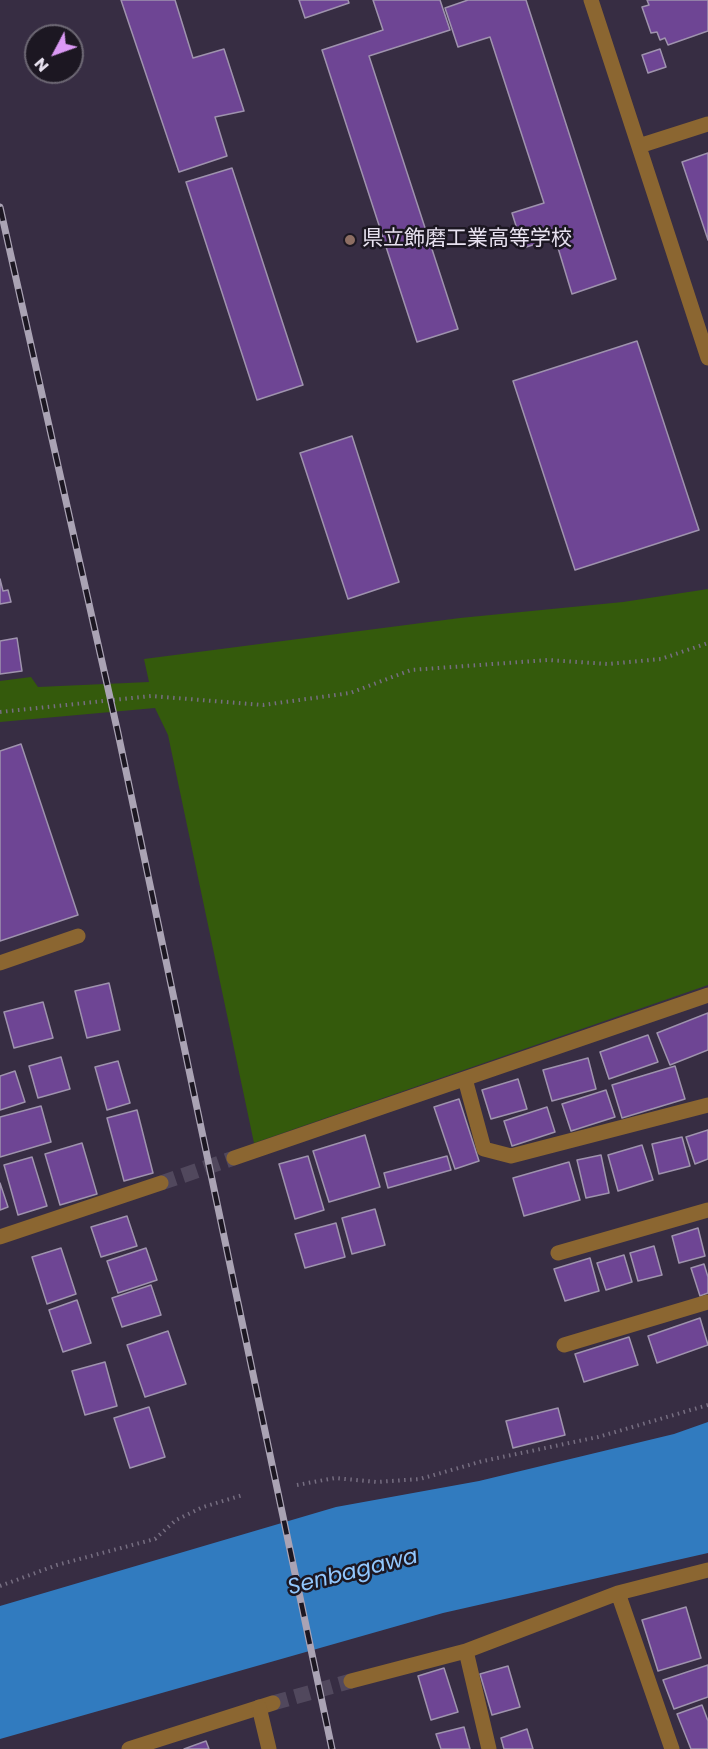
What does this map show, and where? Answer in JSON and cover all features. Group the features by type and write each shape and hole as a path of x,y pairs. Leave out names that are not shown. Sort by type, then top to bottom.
{"street":[{"path":"591,0 708,357"},
{"path":"639,146 708,124"},
{"path":"0,963 78,936"},
{"path":"234,1158 708,995"},
{"path":"465,1079 484,1149 511,1156 708,1105"},
{"path":"0,1237 161,1183"},
{"path":"558,1253 708,1210"},
{"path":"564,1345 708,1302"},
{"path":"351,1681 466,1652 618,1593 708,1570"},
{"path":"618,1593 672,1749"},
{"path":"466,1652 489,1749"},
{"path":"129,1749 266,1705 269,1749"}],"path":[{"path":"0,712 151,696 263,705 350,693 411,670 548,660 608,664 650,660 708,643"},
{"path":"297,1485 335,1478 376,1482 420,1479 483,1461 598,1437 708,1405"},
{"path":"0,1586 57,1565 155,1539 176,1520 203,1507 243,1495"}],"green space":[{"path":"708,589 708,985 254,1143 168,735 155,708 0,722 0,681 31,677 38,687 149,682 144,659 460,618 623,602"}],"water":[{"name":"Senbagawa","path":"708,1422 708,1553 443,1613 0,1739 0,1606 336,1507 479,1481 674,1434"}],"building":[{"path":"121,0 175,0 193,58 224,49 244,111 215,117 227,156 179,172"},
{"path":"299,0 348,0 349,3 305,18"},
{"path":"373,0 440,0 450,30 369,56 458,329 417,342 322,50 383,30"},
{"path":"468,0 526,0 616,279 572,294 555,238 523,248 512,213 544,203 490,37 458,47 445,8"},
{"path":"647,0 708,0 708,31 668,45 665,38 660,40 657,32 651,33 642,7 649,5"},
{"path":"660,49 666,67 648,73 642,55"},
{"path":"708,153 708,240 682,162"},
{"path":"232,168 303,385 257,400 186,182"},
{"path":"637,341 699,530 575,570 513,381"},
{"path":"352,436 399,582 348,599 300,453"},
{"path":"0,579 3,591 8,590 11,602 0,604"},
{"path":"17,638 22,671 0,674 0,641"},
{"path":"21,744 78,915 0,941 0,751"},
{"path":"109,983 120,1030 87,1038 75,991"},
{"path":"43,1002 53,1038 14,1048 4,1012"},
{"path":"708,1013 708,1050 670,1065 657,1033"},
{"path":"648,1035 658,1062 609,1079 600,1052"},
{"path":"61,1057 70,1089 38,1098 29,1066"},
{"path":"588,1058 596,1089 552,1101 543,1070"},
{"path":"118,1061 130,1103 107,1110 95,1067"},
{"path":"675,1066 685,1099 622,1118 612,1085"},
{"path":"15,1071 25,1102 0,1110 0,1076"},
{"path":"518,1079 527,1109 491,1119 482,1090"},
{"path":"606,1090 615,1117 571,1131 562,1104"},
{"path":"459,1099 479,1161 455,1169 434,1107"},
{"path":"41,1106 51,1142 0,1157 0,1117"},
{"path":"547,1107 555,1132 512,1146 504,1121"},
{"path":"137,1110 153,1173 124,1181 107,1118"},
{"path":"708,1130 708,1159 695,1164 686,1137"},
{"path":"365,1135 380,1187 329,1202 313,1151"},
{"path":"682,1137 690,1166 659,1174 652,1144"},
{"path":"82,1143 97,1194 60,1205 45,1154"},
{"path":"642,1145 653,1180 618,1191 608,1155"},
{"path":"601,1155 609,1193 586,1198 577,1160"},
{"path":"308,1156 324,1210 295,1219 279,1164"},
{"path":"447,1156 451,1170 388,1188 384,1173"},
{"path":"32,1157 47,1206 18,1215 4,1165"},
{"path":"569,1162 580,1200 524,1216 513,1178"},
{"path":"0,1183 8,1207 0,1210"},
{"path":"375,1209 385,1245 352,1254 342,1218"},
{"path":"127,1216 137,1246 101,1257 91,1227"},
{"path":"336,1223 345,1257 305,1268 295,1234"},
{"path":"698,1228 705,1256 679,1263 672,1236"},
{"path":"654,1246 662,1275 638,1281 630,1253"},
{"path":"61,1248 76,1294 47,1304 32,1257"},
{"path":"146,1248 157,1280 118,1293 107,1261"},
{"path":"624,1255 632,1282 606,1290 597,1263"},
{"path":"590,1258 599,1291 565,1301 554,1269"},
{"path":"704,1264 708,1277 708,1293 700,1296 691,1268"},
{"path":"151,1285 161,1315 122,1327 112,1298"},
{"path":"77,1300 91,1343 63,1352 49,1310"},
{"path":"700,1318 708,1345 657,1363 648,1336"},
{"path":"168,1331 186,1384 145,1397 127,1345"},
{"path":"629,1337 638,1365 584,1382 575,1354"},
{"path":"105,1362 117,1406 85,1415 72,1371"},
{"path":"149,1407 165,1457 130,1468 114,1418"},
{"path":"558,1408 565,1435 513,1448 506,1421"},
{"path":"686,1607 701,1658 658,1671 642,1620"},
{"path":"708,1665 708,1697 674,1709 663,1680"},
{"path":"508,1666 520,1707 492,1715 480,1674"},
{"path":"444,1668 458,1712 431,1720 418,1676"},
{"path":"702,1705 708,1721 708,1749 691,1749 677,1714"},
{"path":"464,1727 470,1749 441,1749 436,1734"},
{"path":"527,1729 533,1749 504,1749 501,1738"},
{"path":"206,1741 209,1749 184,1749"}],"tunnel":[{"path":"161,1183 234,1158"},
{"path":"273,1703 351,1681"}],"railway":[{"path":"0,207 118,733 332,1749"}],"place":[{"name":"県立飾磨工業高等学校","path":"350,240"}]}
